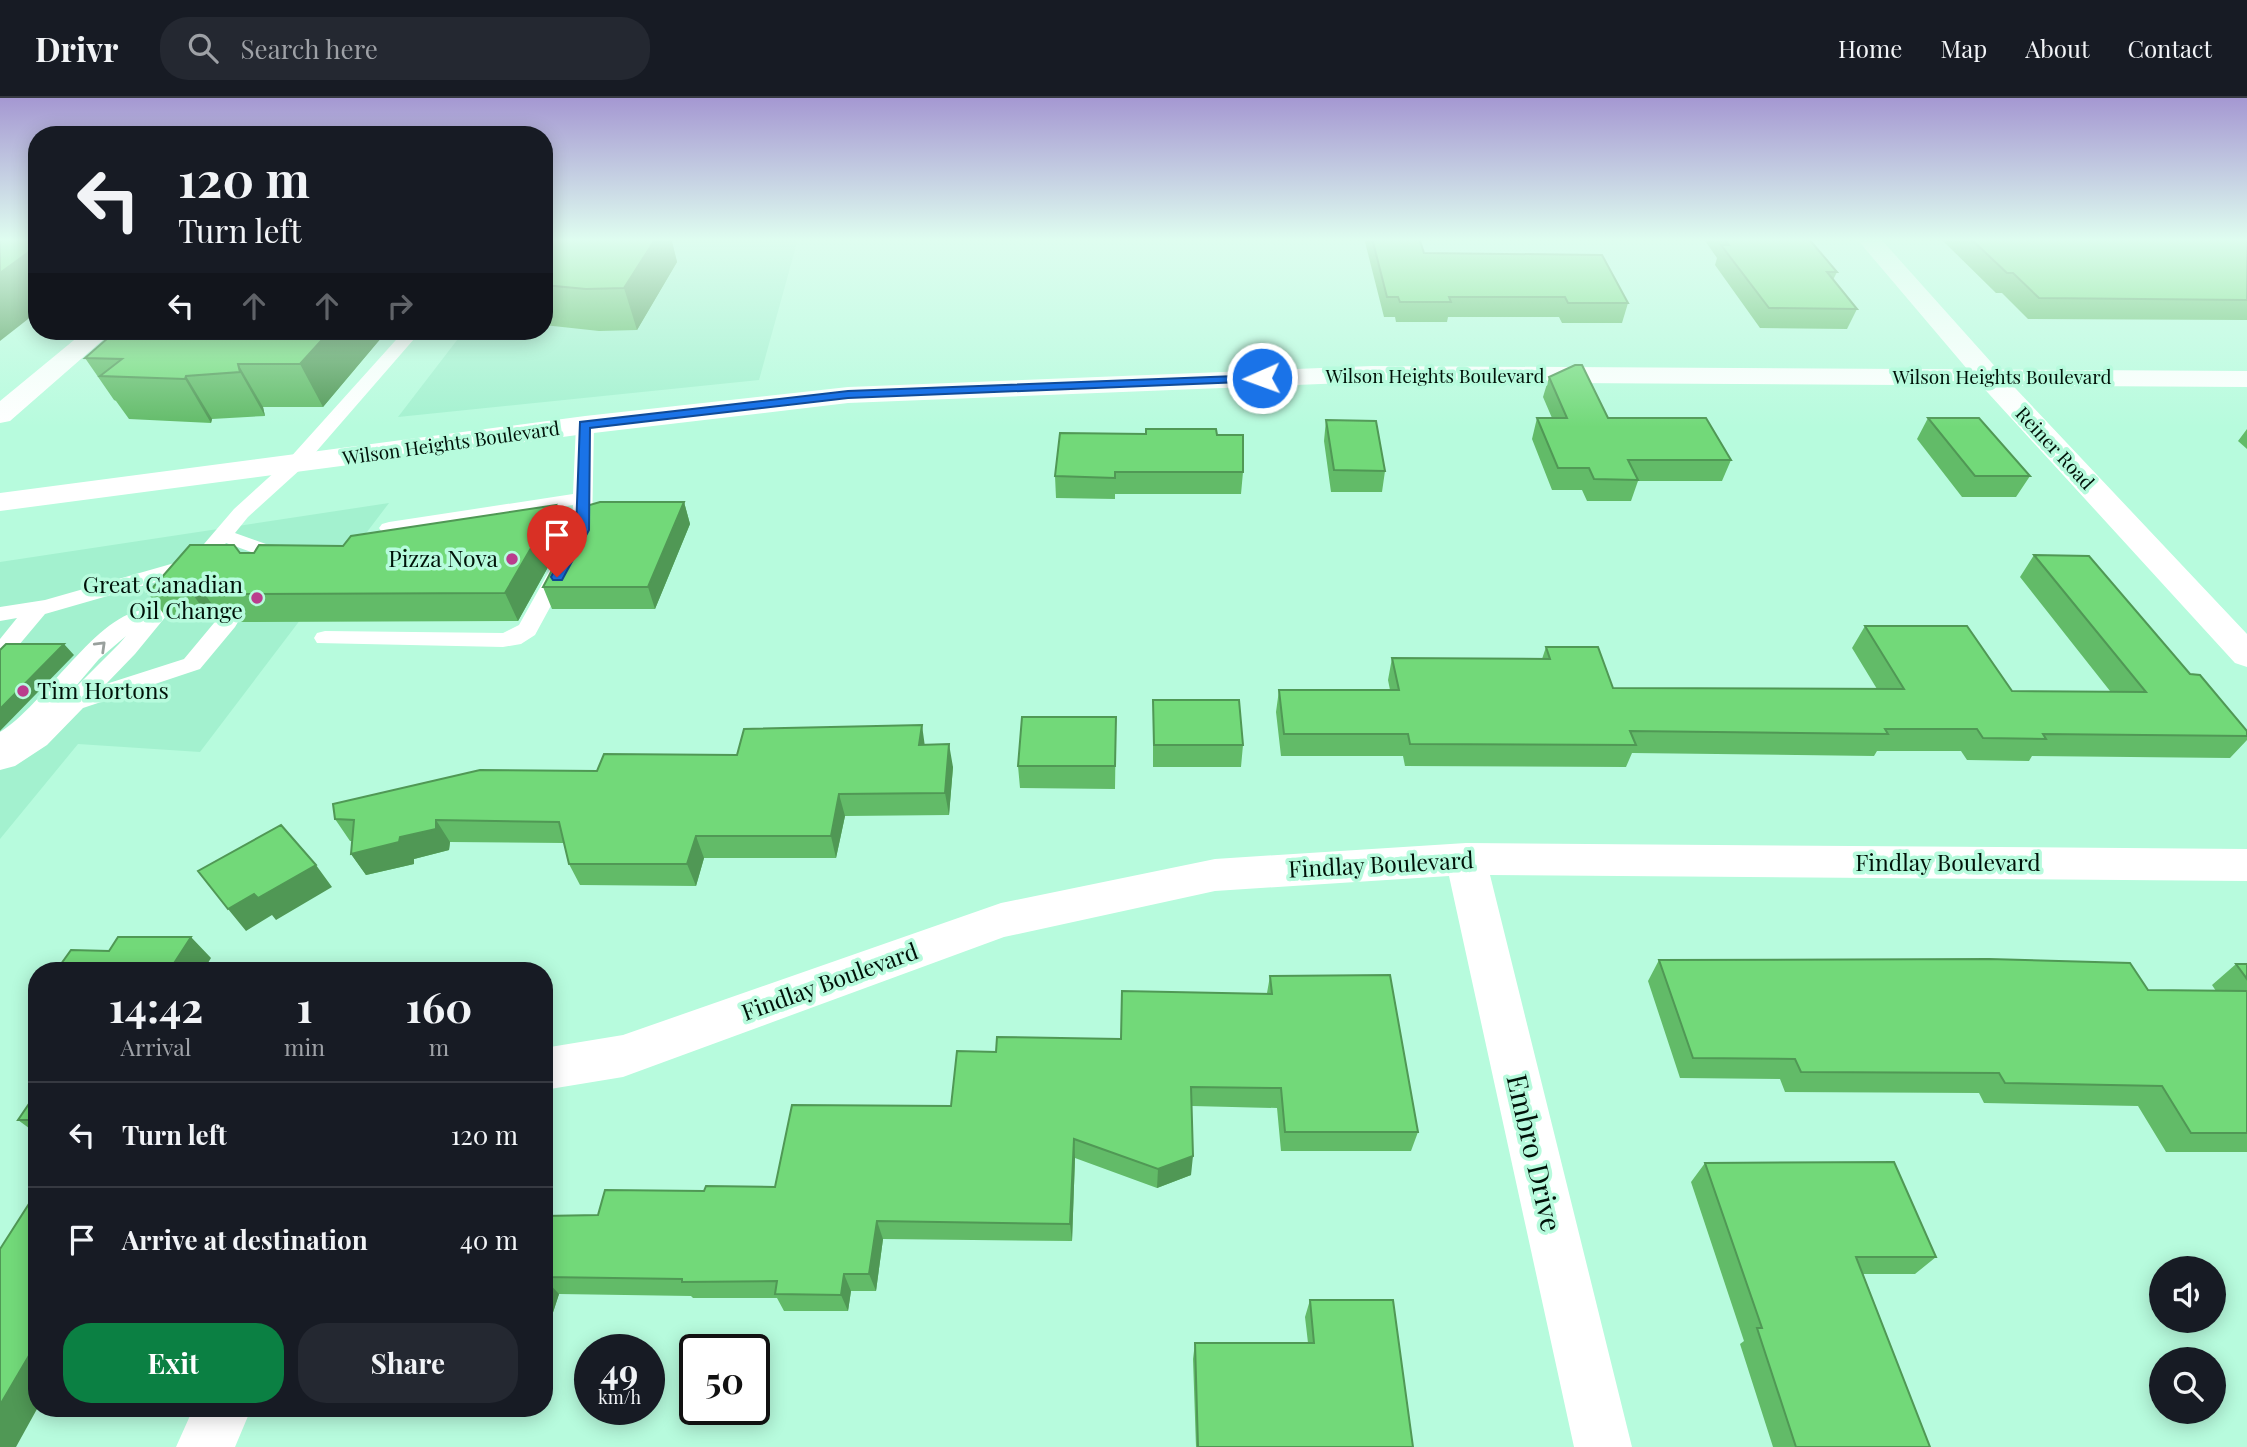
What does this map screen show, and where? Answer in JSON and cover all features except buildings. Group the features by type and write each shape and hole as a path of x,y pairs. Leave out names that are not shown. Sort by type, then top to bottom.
{"main road":[{"name":"Reiner Road","path":"1922,301 1989,377 2247,655"},
{"path":"0,415 89,340"},
{"name":"Wilson Heights Boulevard","path":"0,502 584,425 848,395 1372,374 2247,379"},
{"name":"Findlay Boulevard","path":"553,1068 623,1056 1001,920 1215,875 1466,859 2247,865"},
{"name":"Embro Drive","path":"1466,859 1603,1447"},
{"path":"205,1447 219,1417"}],"lane":[{"path":"0,761 39,739 127,649 241,513 295,464 405,340"},
{"path":"326,638 503,640 521,635 532,625 582,530 584,425"},
{"path":"389,528 583,498"},
{"path":"222,535 274,553 265,574"},
{"path":"0,614 38,608 199,563"},
{"path":"0,743 21,729 64,687 104,640 164,605"},
{"path":"0,653 38,608"},
{"path":"73,704 192,664 227,622"}],"shaded area":[{"path":"553,301 781,301 759,380 398,417 457,340 553,340"},
{"path":"389,503 200,752 78,744 0,839 0,562"}],"place":[{"name":"Pizza Nova","path":"512,559"},
{"name":"Great Canadian Oil Change","path":"257,598"},
{"name":"Tim Hortons","path":"23,691"}],"route":[{"path":"557,577 582,530 584,425 848,395 1262,378"}]}
